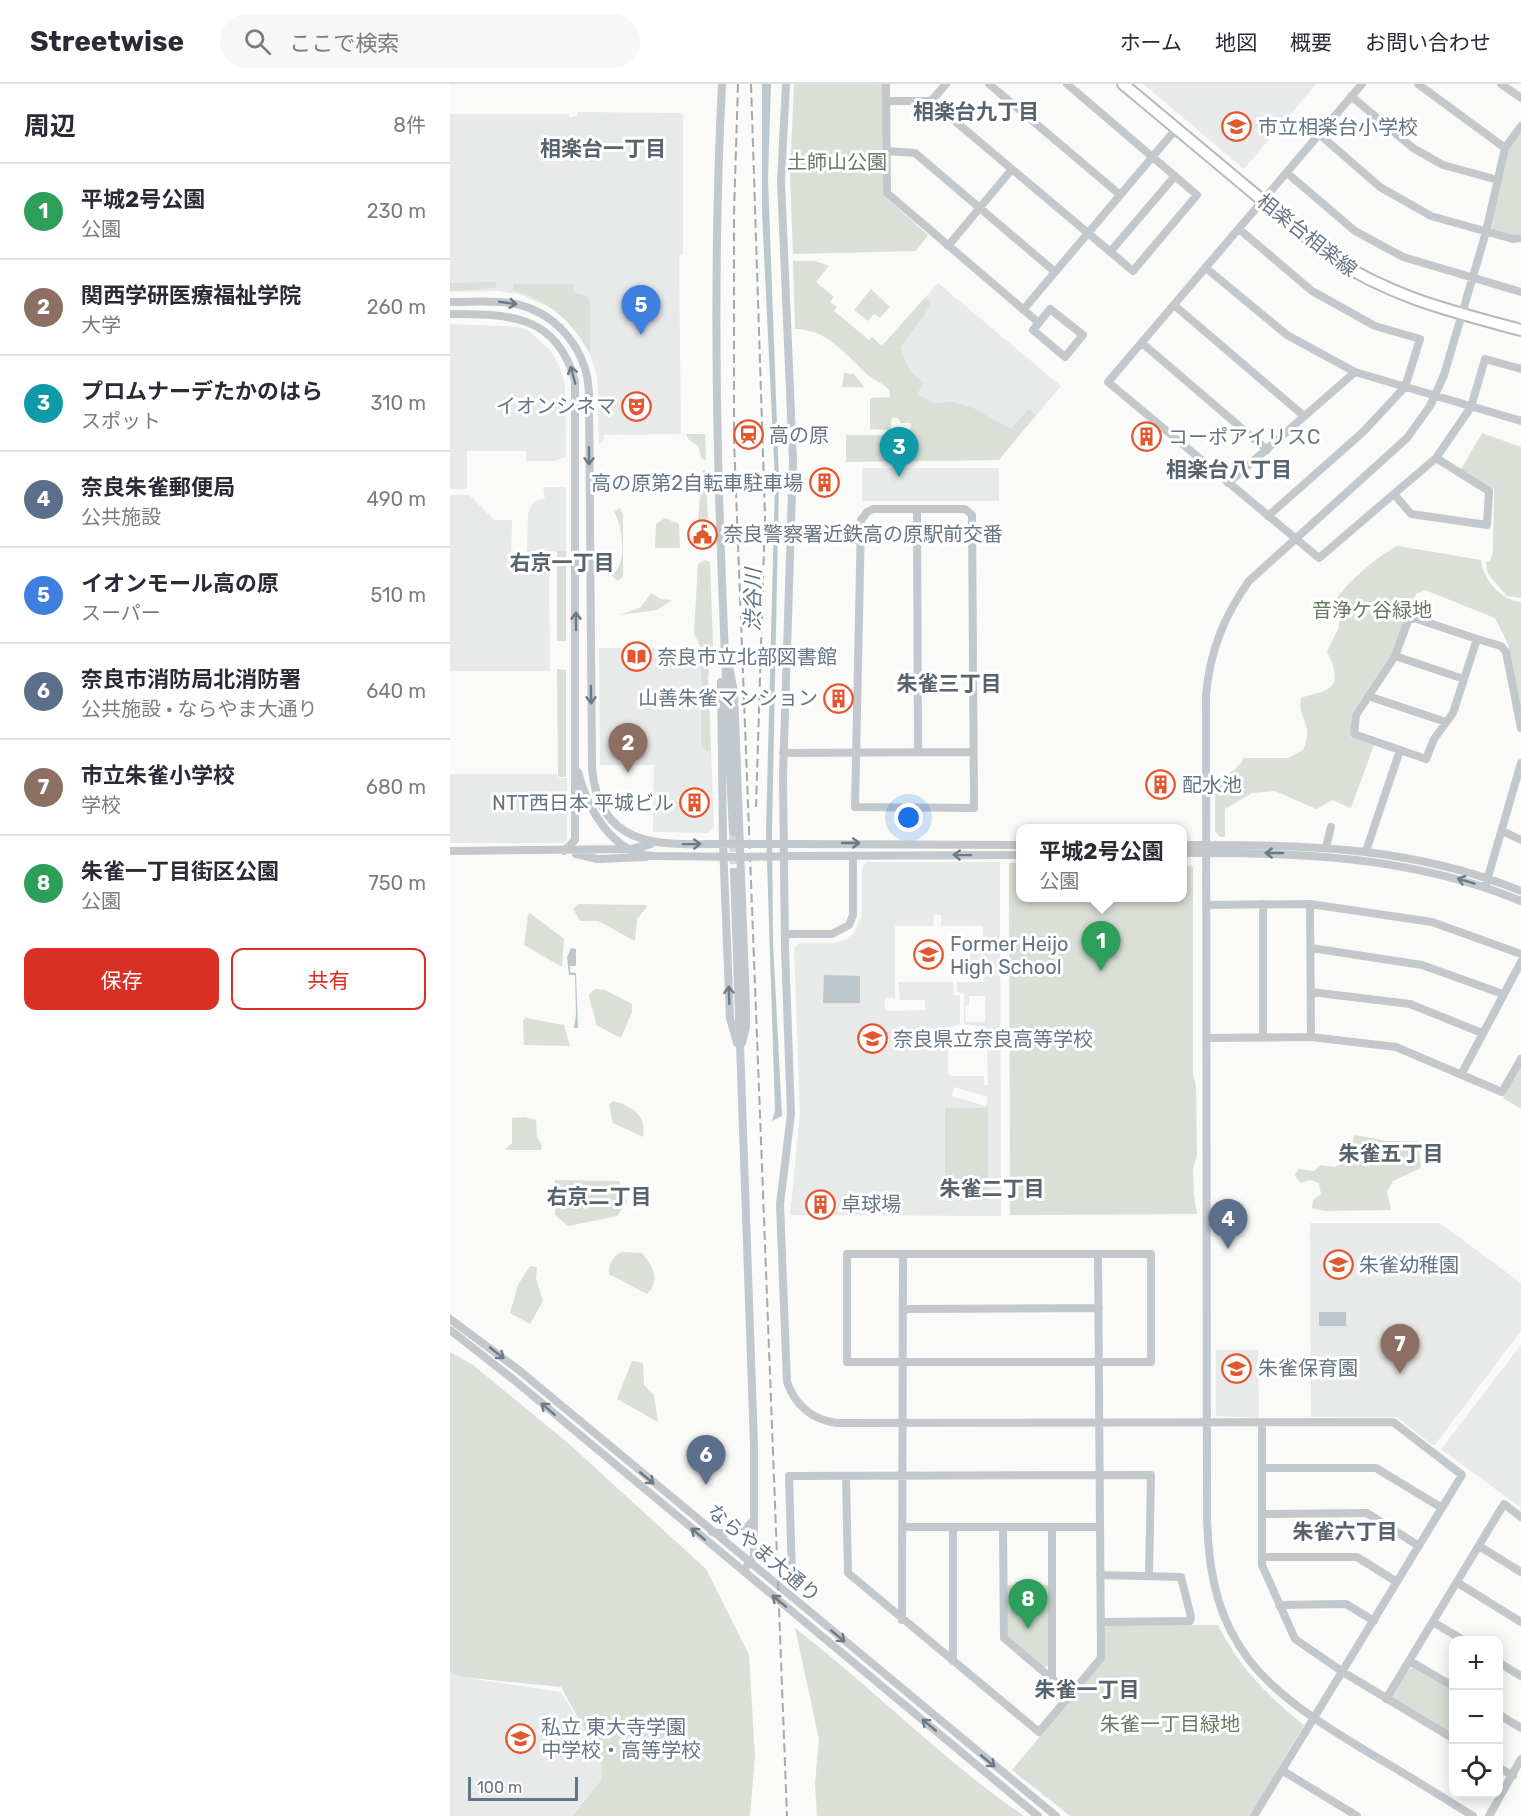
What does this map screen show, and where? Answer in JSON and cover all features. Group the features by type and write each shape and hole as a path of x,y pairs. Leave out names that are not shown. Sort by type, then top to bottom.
{"main road":[{"name":"相楽台相楽線","path":"1123,84 1329,256 1362,278 1392,292 1521,330"}],"street":[{"path":"722,84 716,201 715,383 733,832"},
{"path":"786,84 781,181 793,468 783,753 791,1122 780,1210 788,1382 798,1403 820,1420 836,1423 1393,1422 1462,1475 1257,1815"},
{"path":"886,84 887,193 1039,323"},
{"path":"931,101 946,84"},
{"path":"989,84 1119,194"},
{"path":"886,101 931,101 1133,271 1197,195 1067,84"},
{"path":"1362,84 1108,382 1319,558 1436,458 1471,407 1485,358 1521,369"},
{"path":"1418,84 1505,148"},
{"path":"1501,84 1521,98"},
{"path":"1351,96 1413,148 1443,165 1498,180"},
{"path":"1473,1816 1314,1719 1278,1693 1251,1663 1232,1634 1217,1597 1208,1551 1206,695 1212,652 1224,620 1243,589 1293,538 1407,438 1435,396 1486,232 1505,148 1521,126"},
{"path":"1023,310 1176,129"},
{"path":"1319,134 1380,187 1431,216 1513,240 1521,238"},
{"path":"886,151 913,152 1054,271"},
{"path":"948,246 1012,169"},
{"path":"1287,173 1355,231 1403,257 1521,292"},
{"path":"1110,252 1175,176"},
{"path":"1239,229 1312,291 1375,326 1420,339 1405,387 1363,432 1268,516"},
{"path":"1206,268 1287,335 1355,372 1521,421"},
{"path":"450,302 504,302 539,312 565,333 584,363 589,393 592,769 600,803 614,822 627,833 632,841 632,849"},
{"path":"1174,305 1304,417"},
{"path":"1050,309 1083,335 1065,357 1033,330 1039,323 1050,309"},
{"path":"450,314 505,315 524,320 553,339 564,352 573,372 576,390 577,484 574,840 564,851"},
{"path":"1142,343 1267,450"},
{"path":"1228,483 1355,372"},
{"path":"1395,495 1411,514 1487,525 1489,490 1436,458"},
{"path":"873,509 965,509 972,515 974,808 855,807 854,751 861,520 867,512 873,509"},
{"path":"917,509 918,752"},
{"path":"1477,639 1452,713 1434,739 1426,759 1354,734 1356,715 1395,656 1408,621 1414,618 1501,646 1506,652 1521,728"},
{"path":"724,643 720,687 723,843 730,1018 740,1052"},
{"path":"724,643 734,691 743,844 746,1027 740,1052"},
{"path":"1395,656 1464,680"},
{"path":"1368,696 1446,722"},
{"path":"1366,851 1400,750"},
{"path":"783,753 973,752"},
{"path":"575,763 582,788 593,813 612,835 632,849 654,856"},
{"path":"1486,883 1518,783 1521,763"},
{"path":"1326,847 1331,827"},
{"path":"1502,831 1521,840"},
{"path":"627,833 654,843"},
{"path":"450,851 632,849 654,843 1016,845"},
{"path":"1187,846 1206,849 1343,856 1393,863 1521,891"},
{"path":"1187,853 1206,849 1326,847 1402,856 1486,883 1521,901"},
{"path":"619,858 632,849"},
{"path":"564,851 598,859 654,856 1016,855"},
{"path":"786,934 832,934 849,925 853,915 853,856"},
{"path":"734,872 750,1301 754,1520 754,1556 743,1571"},
{"path":"1263,904 1263,1038"},
{"path":"1206,905 1310,904 1432,922 1521,954"},
{"path":"1310,904 1311,1037"},
{"path":"1311,948 1422,965 1503,994"},
{"path":"1462,1073 1521,962"},
{"path":"1311,992 1410,1004 1482,1033"},
{"path":"1207,1038 1311,1037 1396,1047 1462,1073 1502,1092 1521,1059"},
{"path":"847,1254 1098,1254 1151,1254 1151,1362 847,1362 847,1254"},
{"path":"902,1620 903,1254"},
{"path":"846,1476 848,1574 1039,1732 1101,1658 1098,1254"},
{"path":"904,1308 1099,1308"},
{"name":"ならやま大通り","path":"450,1318 520,1371 1056,1816"},
{"name":"ならやま大通り","path":"450,1330 514,1380 1038,1816"},
{"path":"1262,1423 1262,1565 1295,1639 1343,1672 1449,1736"},
{"path":"1262,1468 1376,1468 1442,1508"},
{"path":"792,1575 789,1476 1150,1475 1149,1575"},
{"path":"1386,1699 1504,1504 1521,1516"},
{"path":"1262,1514 1367,1514 1419,1546"},
{"path":"712,1532 734,1532 750,1525 754,1520"},
{"path":"903,1527 1100,1527"},
{"path":"953,1527 953,1661"},
{"path":"1003,1527 1004,1638 1070,1694"},
{"path":"1052,1527 1052,1678"},
{"path":"1479,1546 1521,1572"},
{"path":"1262,1557 1357,1557 1397,1582"},
{"path":"1100,1575 1181,1577 1188,1602 1190,1621 1101,1622"},
{"path":"1458,1583 1521,1622"},
{"path":"1279,1605 1346,1604 1374,1621"},
{"path":"1433,1622 1455,1636"},
{"path":"1410,1660 1449,1684"},
{"path":"1503,1665 1521,1676"},
{"path":"1503,1717 1521,1728"},
{"path":"1489,1816 1521,1759"},
{"path":"1283,1770 1357,1816"},
{"path":"1503,1770 1513,1776"}],"shaded area":[{"path":"762,84 771,84 768,178 779,480 772,830 773,942 782,1116 772,1121 775,1111 766,830 775,481 762,212"},
{"name":"市立相楽台小学校","path":"1143,84 1316,84 1244,169"},
{"path":"577,112 680,113 683,116 683,254 679,255 681,434 604,435 603,443 599,443 597,376 590,354 572,325 554,309 519,294 497,291 450,292 450,114 569,114 569,117 577,116"},
{"path":"938,283 1061,386 1012,444 911,429 911,422 901,423 898,418 892,418 890,391 879,379 870,377 861,369"},
{"path":"450,324 519,327 529,331 551,351 559,365 565,384 566,457 555,461 526,461 526,451 467,451 467,489 450,489"},
{"path":"862,468 999,468 999,501 862,501"},
{"path":"543,487 566,487 566,551 527,552 528,514 533,502 545,498"},
{"path":"450,495 469,495 494,520 512,520 511,564 549,565 550,671 450,671"},
{"path":"713,647 708,676 714,827 708,833 653,832 654,765 600,765 599,648"},
{"path":"450,774 557,774 557,778 567,778 567,840 563,843 450,843"},
{"name":"奈良県立奈良高等学校","path":"866,862 1000,862 1001,1216 790,1215 800,1113 794,949 799,943 834,943 845,940 854,933 862,914 862,869","holes":["934,915 941,915 941,926 983,926 983,937 964,937 964,945 970,945 970,963 964,963 964,970 983,970 984,982 957,982 957,992 964,993 964,1024 986,1027 988,1085 984,1085 984,1076 951,1076 948,1074 948,1029 960,1024 960,995 954,995 953,982 898,982 900,1000 925,1000 925,1010 885,1011 885,998 895,998 895,926 933,926","969,996 985,996 985,1022 966,1022 965,1006 969,1006","954,1087 988,1097 986,1106 952,1096","833,1197 833,1211 806,1211 806,1198"]},
{"path":"571,948 576,949 576,966 570,966 570,972 576,973 578,1028 574,1028 575,975 569,975 567,957"},
{"path":"824,975 860,976 860,1003 823,1003"},
{"path":"1310,1223 1440,1223 1521,1283 1521,1331 1434,1446 1396,1417 1311,1417"},
{"path":"1319,1312 1346,1312 1346,1326 1319,1326"},
{"path":"1521,1345 1521,1508 1441,1449"},
{"name":"朱雀保育園","path":"1216,1350 1258,1350 1259,1418 1216,1416"},
{"name":"私立 東大寺学園 中学校・高等学校","path":"450,1666 461,1677 561,1692 601,1760 602,1779 571,1816 450,1816"}],"green space":[{"name":"土師山公園","path":"794,84 883,84 884,196 928,235 916,251 793,254 790,176"},
{"path":"1521,132 1521,234 1512,236 1493,231 1491,227 1508,149"},
{"path":"793,261 815,261 829,266 816,282 834,297 830,302 837,307 834,311 869,340 872,337 882,346 923,300 930,299 931,305 900,348 910,371 924,383 917,394 934,403 953,402 973,408 1011,429 1029,409 1036,415 999,460 846,462 846,435 898,435 899,429 910,429 911,423 901,423 898,418 892,418 890,430 870,429 870,398 890,397 890,391 826,338 817,333 795,329"},
{"path":"495,282 497,288 450,291 450,283"},
{"path":"513,284 573,284 573,292 587,296 590,304 590,354 568,322 548,306 513,290"},
{"path":"871,289 890,307 880,318 874,314 868,321 854,310"},
{"path":"844,373 854,374 864,387 842,387"},
{"path":"1482,433 1521,447 1521,598 1507,596 1488,574 1486,562 1490,561 1493,552 1494,489 1461,469"},
{"path":"686,434 705,434 706,460 702,459 698,446 689,440"},
{"path":"705,469 708,519 698,520 702,472"},
{"path":"604,475 626,476 627,481 631,481 631,476 642,476 642,485 651,485 651,480 645,478 657,478 657,489 631,489 631,485 616,485 616,479 604,479"},
{"path":"620,508 623,514 623,576 618,581 611,575 620,564 622,555 620,526 614,512"},
{"path":"665,518 679,524 680,548 655,548 656,524"},
{"name":"音浄ケ谷緑地","path":"1398,546 1481,560 1485,575 1494,588 1507,597 1521,602 1521,718 1508,644 1495,618 1425,590 1416,594 1392,653 1352,713 1350,737 1374,745 1351,808 1332,800 1316,809 1275,791 1252,793 1225,809 1225,837 1220,837 1215,831 1215,784 1235,769 1244,758 1288,758 1303,750 1307,727 1301,712 1301,698 1325,690 1330,687 1335,678 1327,651 1339,627 1339,615 1332,609 1335,602 1359,574"},
{"path":"557,551 566,551 566,641 557,641"},
{"path":"705,560 710,562 713,645 708,676 711,751 701,747 701,649 694,633 698,564"},
{"path":"651,593 661,599 672,600 657,610 620,615 641,607"},
{"path":"557,669 566,670 566,777 558,777"},
{"path":"1016,862 1016,902 1187,902 1187,866 1193,867 1193,1075 1196,1085 1197,1155 1193,1169 1197,1214 1010,1215 1009,863"},
{"path":"578,904 646,905 647,907 637,919 635,941 598,921 580,921 573,909"},
{"path":"530,913 564,939 562,967 524,945"},
{"path":"595,989 605,990 632,1004 632,1012 621,1038 596,1025 589,994"},
{"path":"526,1018 564,1025 570,1046 524,1045 523,1020"},
{"path":"1521,1067 1521,1109 1503,1098"},
{"path":"613,1101 637,1113 643,1123 643,1137 613,1123 609,1105"},
{"path":"945,1108 988,1108 988,1200 945,1200"},
{"path":"525,1117 536,1120 537,1137 542,1146 541,1150 505,1150 512,1143 512,1118"},
{"path":"1355,1135 1387,1141 1418,1141 1421,1168 1393,1181 1387,1192 1391,1210 1324,1211 1312,1208 1313,1200 1321,1194 1319,1183 1310,1180 1300,1183 1295,1175 1298,1169 1314,1171 1320,1165 1335,1167 1354,1157 1351,1143"},
{"path":"555,1180 619,1181 627,1202 617,1216 568,1226 555,1215"},
{"path":"623,1252 642,1253 649,1263 654,1273 654,1284 647,1294 609,1274 612,1260"},
{"path":"530,1266 537,1267 536,1279 543,1301 530,1324 510,1313 518,1285"},
{"path":"450,1352 473,1365 568,1443 706,1569 749,1655 755,1756 750,1816 572,1816 602,1779 601,1760 561,1687 461,1677 450,1671"},
{"path":"632,1361 643,1363 644,1385 654,1395 658,1422 617,1399"},
{"path":"1007,1585 1049,1585 1049,1665 1044,1668 1008,1637"},
{"name":"朱雀一丁目緑地","path":"1107,1625 1218,1625 1235,1654 1255,1680 1304,1725 1250,1816 1070,1816 1012,1770 1104,1659 1104,1628"},
{"path":"795,1628 936,1748 1024,1816 817,1816 815,1784 819,1739"},
{"path":"1414,1667 1449,1689 1449,1734 1393,1699 1392,1695 1409,1668"}],"tunnel":[{"path":"733,832 734,872"}],"railway":[{"path":"738,84 734,213 734,440 787,1816"},
{"path":"751,84 765,516 756,807"}],"place":[{"name":"市立相楽台小学校","path":"1237,127"},
{"name":"イオンモール高の原","path":"641,335"},
{"name":"イオンシネマ","path":"637,406"},
{"name":"高の原","path":"748,435"},
{"name":"コーポアイリスC","path":"1147,437"},
{"name":"プロムナーデたかのはら","path":"899,477"},
{"name":"高の原第2自転車駐車場","path":"824,483"},
{"name":"奈良警察署近鉄高の原駅前交番","path":"702,534"},
{"name":"奈良市立北部図書館","path":"636,657"},
{"name":"山善朱雀マンション","path":"839,698"},
{"name":"関西学研医療福祉学院","path":"628,773"},
{"name":"配水池","path":"1161,785"},
{"name":"NTT西日本 平城ビル","path":"695,803"},
{"name":"Former Heijo High School","path":"929,955"},
{"name":"平城2号公園","path":"1101,971"},
{"name":"奈良県立奈良高等学校","path":"872,1039"},
{"name":"卓球場","path":"820,1204"},
{"name":"奈良朱雀郵便局","path":"1228,1249"},
{"name":"朱雀幼稚園","path":"1338,1265"},
{"name":"朱雀保育園","path":"1237,1368"},
{"name":"市立朱雀小学校","path":"1400,1374"},
{"name":"奈良市消防局北消防署","path":"706,1485"},
{"name":"朱雀一丁目街区公園","path":"1028,1629"},
{"name":"私立 東大寺学園 中学校・高等学校","path":"520,1739"}],"district":[{"name":"相楽台九丁目","path":"976,112"},
{"name":"相楽台一丁目","path":"603,149"},
{"name":"相楽台八丁目","path":"1229,470"},
{"name":"右京一丁目","path":"562,563"},
{"name":"朱雀三丁目","path":"949,684"},
{"name":"朱雀五丁目","path":"1391,1154"},
{"name":"朱雀二丁目","path":"992,1189"},
{"name":"右京二丁目","path":"599,1197"},
{"name":"朱雀六丁目","path":"1345,1532"},
{"name":"朱雀一丁目","path":"1087,1690"}],"water label":[{"name":"渋谷川","path":"753,600"}]}
